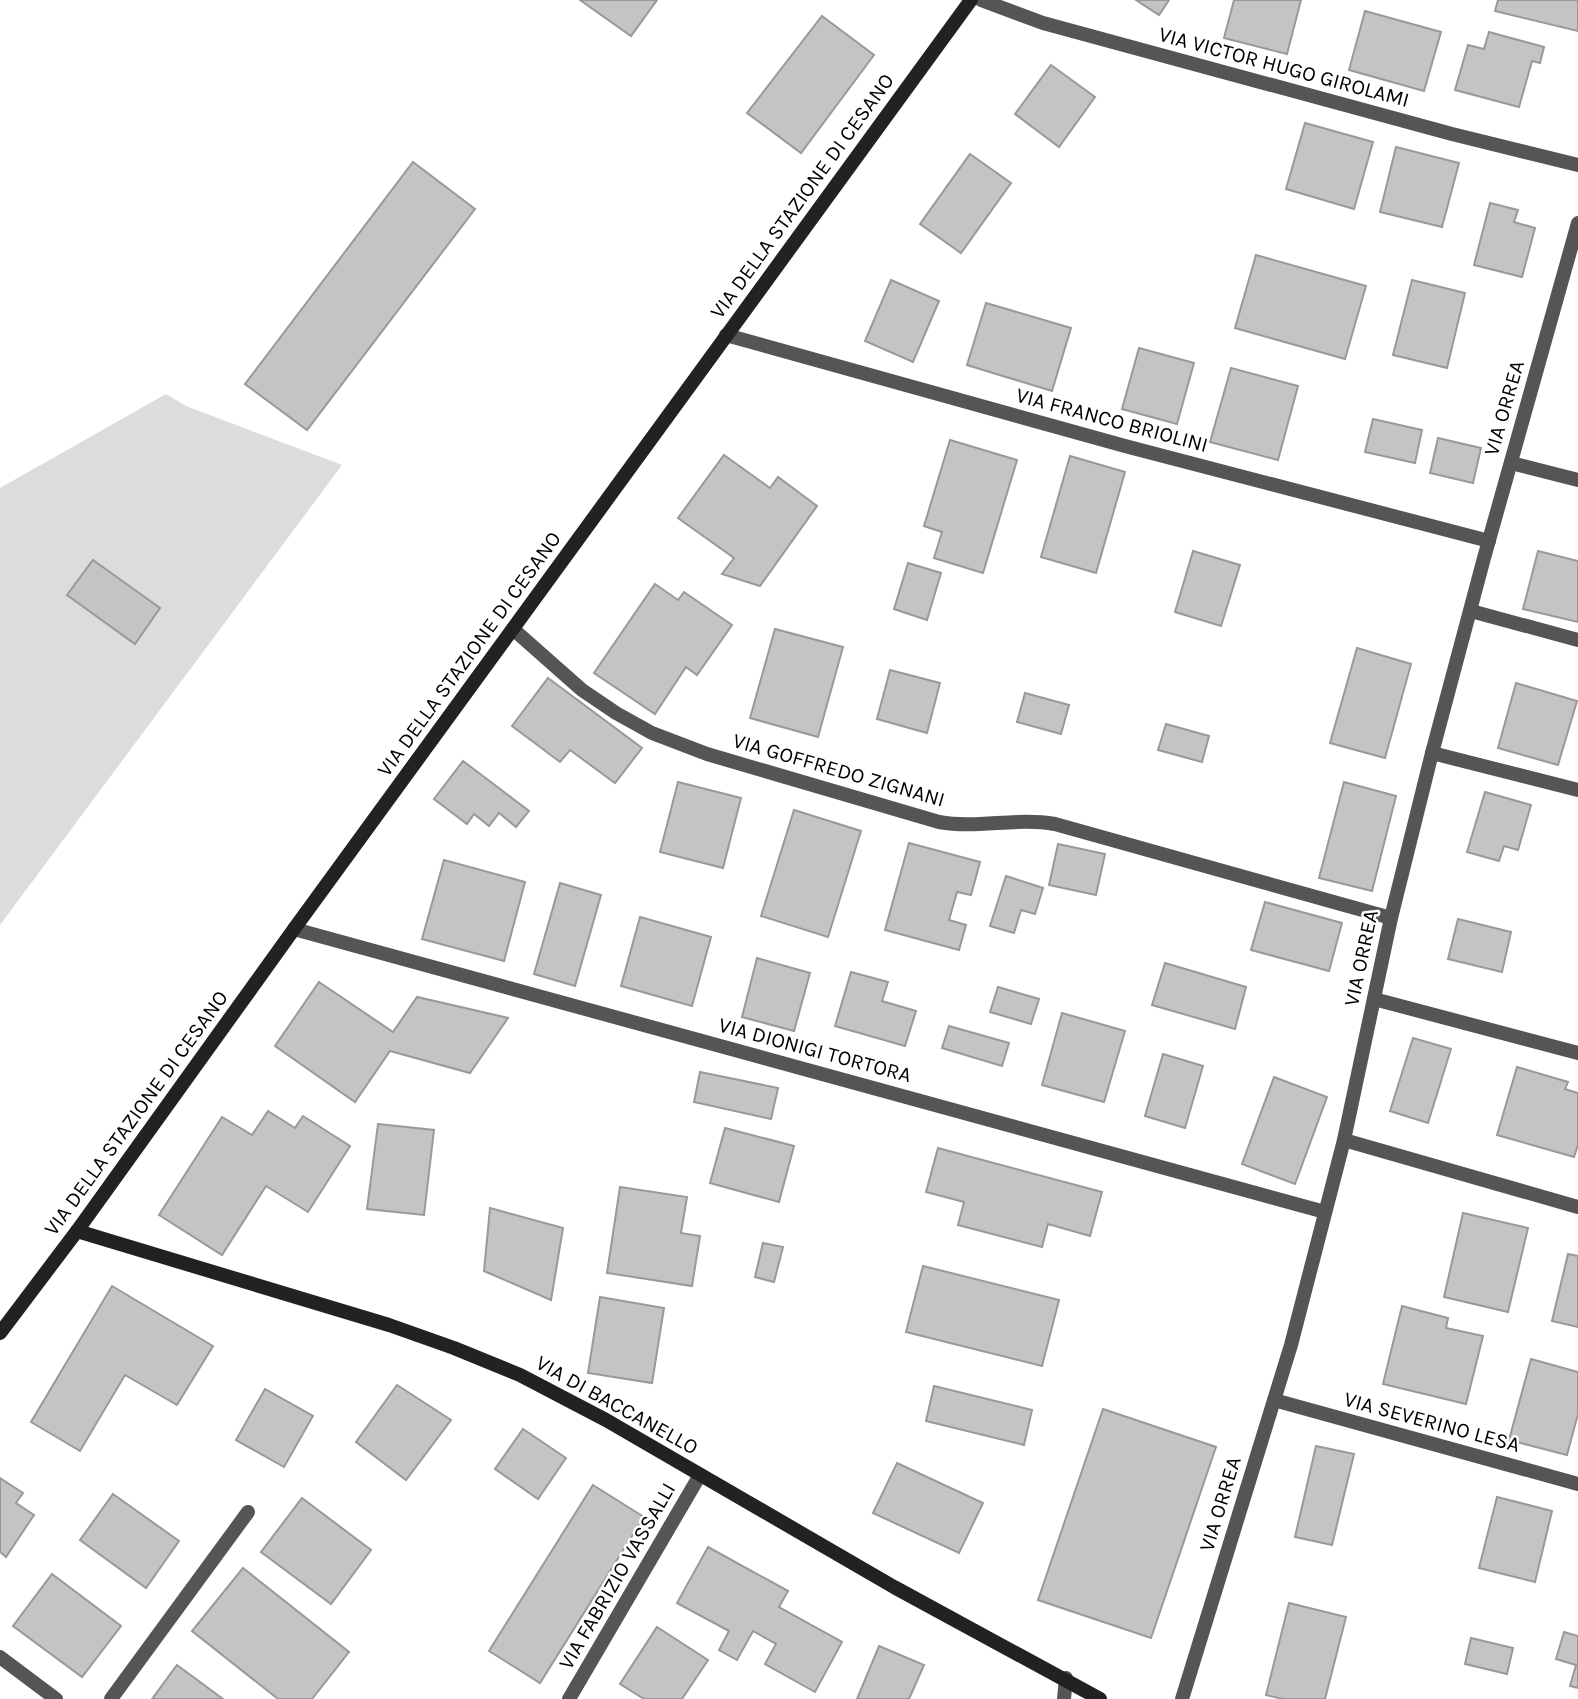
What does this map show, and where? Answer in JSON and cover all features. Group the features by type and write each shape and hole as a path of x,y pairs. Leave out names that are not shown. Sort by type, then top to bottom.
{"street":[{"name":"VIA DELLA STAZIONE DI CESANO","path":"0,1333 77,1231 971,0"},
{"name":"VIA VICTOR HUGO GIROLAMI","path":"981,0 1043,23 1452,134 1578,165"},
{"name":"VIA ORREA","path":"1182,1699 1291,1345 1344,1140 1391,918 1432,753 1578,223"},
{"name":"VIA FRANCO BRIOLINI","path":"726,335 1125,446 1489,541"},
{"path":"1511,463 1578,480"},
{"path":"1471,611 1578,640"},
{"name":"VIA GOFFREDO ZIGNANI","path":"513,629 564,677 616,713 652,733 707,754 939,822 975,825 1031,820 1055,824 1391,918"},
{"path":"1432,753 1578,790"},
{"name":"VIA DIONIGI TORTORA","path":"294,929 1325,1212"},
{"path":"1374,999 1578,1053"},
{"path":"1344,1140 1578,1207"},
{"name":"VIA DI BACCANELLO","path":"77,1231 311,1300 489,1361 558,1394 894,1587 1066,1678 1100,1699"},
{"name":"VIA SEVERINO LESA","path":"1274,1401 1578,1484"},
{"name":"VIA FABRIZIO VASSALLI","path":"569,1699 700,1475"},
{"path":"111,1699 248,1512"},
{"path":"0,1657 56,1699"},
{"path":"1064,1699 1066,1678"}],"shaded area":[{"path":"166,394 186,406 342,465 0,925 0,488"}],"building":[{"path":"580,0 657,0 631,36"},
{"path":"1136,0 1169,0 1159,15"},
{"path":"1234,0 1301,0 1287,54 1224,38"},
{"path":"1498,0 1578,0 1578,31 1495,11"},
{"path":"1365,11 1441,32 1424,91 1349,70"},
{"path":"822,16 874,55 801,153 747,113"},
{"path":"1489,32 1544,47 1540,63 1532,61 1519,107 1455,90 1468,45 1484,49"},
{"path":"1051,65 1095,97 1059,147 1015,114"},
{"path":"1305,123 1373,142 1354,209 1286,189"},
{"path":"1396,147 1459,163 1442,227 1380,212"},
{"path":"970,154 1011,183 961,253 920,224"},
{"path":"413,162 475,209 307,430 245,384"},
{"path":"1490,203 1518,210 1514,222 1535,228 1522,277 1474,265"},
{"path":"1256,255 1366,286 1345,359 1235,328"},
{"path":"891,280 939,301 913,362 865,341"},
{"path":"1412,280 1465,293 1447,368 1393,355"},
{"path":"986,303 1071,328 1052,391 967,365"},
{"path":"1139,348 1194,363 1177,424 1122,409"},
{"path":"1231,368 1298,386 1278,460 1210,442"},
{"path":"1373,419 1422,430 1415,463 1365,452"},
{"path":"1438,438 1481,448 1473,483 1430,473"},
{"path":"950,440 1017,460 983,573 934,558 942,532 924,526"},
{"path":"724,455 770,488 778,477 817,506 760,586 722,574 734,558 678,518"},
{"path":"1070,456 1125,472 1096,573 1041,557"},
{"path":"1193,551 1240,565 1221,626 1175,612"},
{"path":"1538,551 1578,561 1578,622 1523,609"},
{"path":"93,560 160,608 135,644 67,595"},
{"path":"908,563 941,573 927,620 894,609"},
{"path":"655,584 678,600 684,592 732,625 697,675 686,667 655,714 594,673"},
{"path":"775,629 843,647 818,737 750,718"},
{"path":"1357,648 1411,664 1385,758 1330,743"},
{"path":"890,670 940,683 927,733 877,719"},
{"path":"548,678 642,748 615,783 570,750 560,762 512,726"},
{"path":"1516,683 1577,701 1558,765 1498,748"},
{"path":"1025,693 1069,705 1061,734 1017,722"},
{"path":"1166,724 1209,736 1202,762 1158,750"},
{"path":"463,761 529,811 516,827 499,813 489,826 474,814 467,824 434,799"},
{"path":"678,782 741,798 723,868 660,852"},
{"path":"1344,782 1396,796 1372,891 1319,878"},
{"path":"1485,792 1531,805 1518,850 1504,846 1499,861 1467,852"},
{"path":"794,810 861,831 828,937 761,916"},
{"path":"909,843 980,862 971,895 957,892 949,920 966,925 959,950 885,930"},
{"path":"1058,844 1105,854 1096,895 1049,885"},
{"path":"444,860 525,882 504,961 422,939"},
{"path":"1006,876 1043,888 1035,914 1021,910 1014,933 990,926"},
{"path":"560,883 601,895 575,986 534,974"},
{"path":"1265,902 1342,923 1329,971 1251,950"},
{"path":"640,917 711,937 692,1006 621,986"},
{"path":"1458,919 1511,932 1502,972 1448,959"},
{"path":"757,958 810,973 794,1031 742,1017"},
{"path":"1165,963 1246,987 1235,1029 1152,1005"},
{"path":"851,972 888,982 882,1001 916,1011 905,1046 835,1026"},
{"path":"319,982 393,1032 417,997 508,1018 470,1073 390,1051 355,1102 275,1046"},
{"path":"998,987 1039,999 1031,1024 990,1012"},
{"path":"1062,1013 1125,1031 1104,1102 1042,1085"},
{"path":"949,1026 1009,1043 1002,1066 942,1048"},
{"path":"1413,1038 1451,1049 1428,1123 1390,1111"},
{"path":"1163,1054 1203,1066 1185,1128 1145,1116"},
{"path":"1517,1067 1568,1082 1565,1089 1578,1093 1578,1145 1574,1157 1497,1135"},
{"path":"700,1072 778,1088 771,1119 694,1102"},
{"path":"1274,1077 1327,1097 1295,1184 1242,1164"},
{"path":"268,1111 295,1128 303,1116 350,1146 308,1212 266,1186 222,1255 159,1215 222,1117 252,1135"},
{"path":"378,1124 434,1130 424,1215 367,1209"},
{"path":"725,1128 794,1146 779,1202 710,1183"},
{"path":"938,1148 1102,1192 1090,1236 1048,1224 1042,1247 958,1225 964,1202 926,1192"},
{"path":"620,1187 687,1197 681,1233 700,1236 692,1286 607,1273"},
{"path":"490,1208 563,1228 551,1300 484,1271"},
{"path":"1463,1213 1528,1228 1508,1312 1444,1297"},
{"path":"763,1243 783,1247 774,1282 755,1277"},
{"path":"1568,1254 1578,1256 1578,1327 1552,1321"},
{"path":"923,1266 1059,1300 1042,1366 906,1332"},
{"path":"112,1286 213,1346 177,1405 125,1375 80,1451 31,1422"},
{"path":"600,1297 664,1308 652,1383 588,1373"},
{"path":"1402,1306 1448,1318 1446,1328 1483,1336 1466,1404 1383,1384"},
{"path":"1531,1359 1578,1372 1578,1414 1567,1455 1509,1440"},
{"path":"397,1385 451,1420 406,1480 356,1442"},
{"path":"934,1386 1032,1410 1024,1445 926,1421"},
{"path":"265,1389 313,1416 284,1467 236,1440"},
{"path":"1103,1409 1216,1447 1151,1638 1038,1600"},
{"path":"523,1429 566,1458 538,1499 495,1469"},
{"path":"1316,1446 1354,1454 1332,1545 1295,1537"},
{"path":"897,1463 983,1503 959,1553 873,1513"},
{"path":"0,1478 23,1493 16,1503 34,1515 6,1557 0,1552"},
{"path":"593,1485 644,1517 540,1683 489,1651"},
{"path":"113,1494 179,1541 146,1588 80,1540"},
{"path":"1497,1497 1552,1511 1535,1582 1479,1568"},
{"path":"302,1498 371,1550 331,1604 261,1552"},
{"path":"708,1547 788,1591 779,1607 842,1642 815,1692 765,1664 776,1644 753,1631 737,1660 719,1650 729,1631 677,1603"},
{"path":"243,1568 349,1652 312,1699 278,1699 192,1631"},
{"path":"52,1574 121,1626 82,1677 13,1626"},
{"path":"1289,1603 1346,1617 1325,1699 1283,1699 1266,1695"},
{"path":"657,1627 708,1660 682,1699 644,1699 620,1684"},
{"path":"1564,1632 1578,1636 1578,1688 1570,1686 1576,1665 1556,1659"},
{"path":"1471,1638 1513,1648 1507,1674 1465,1664"},
{"path":"879,1646 924,1665 909,1699 857,1699"},
{"path":"177,1665 223,1699 152,1699"}]}
